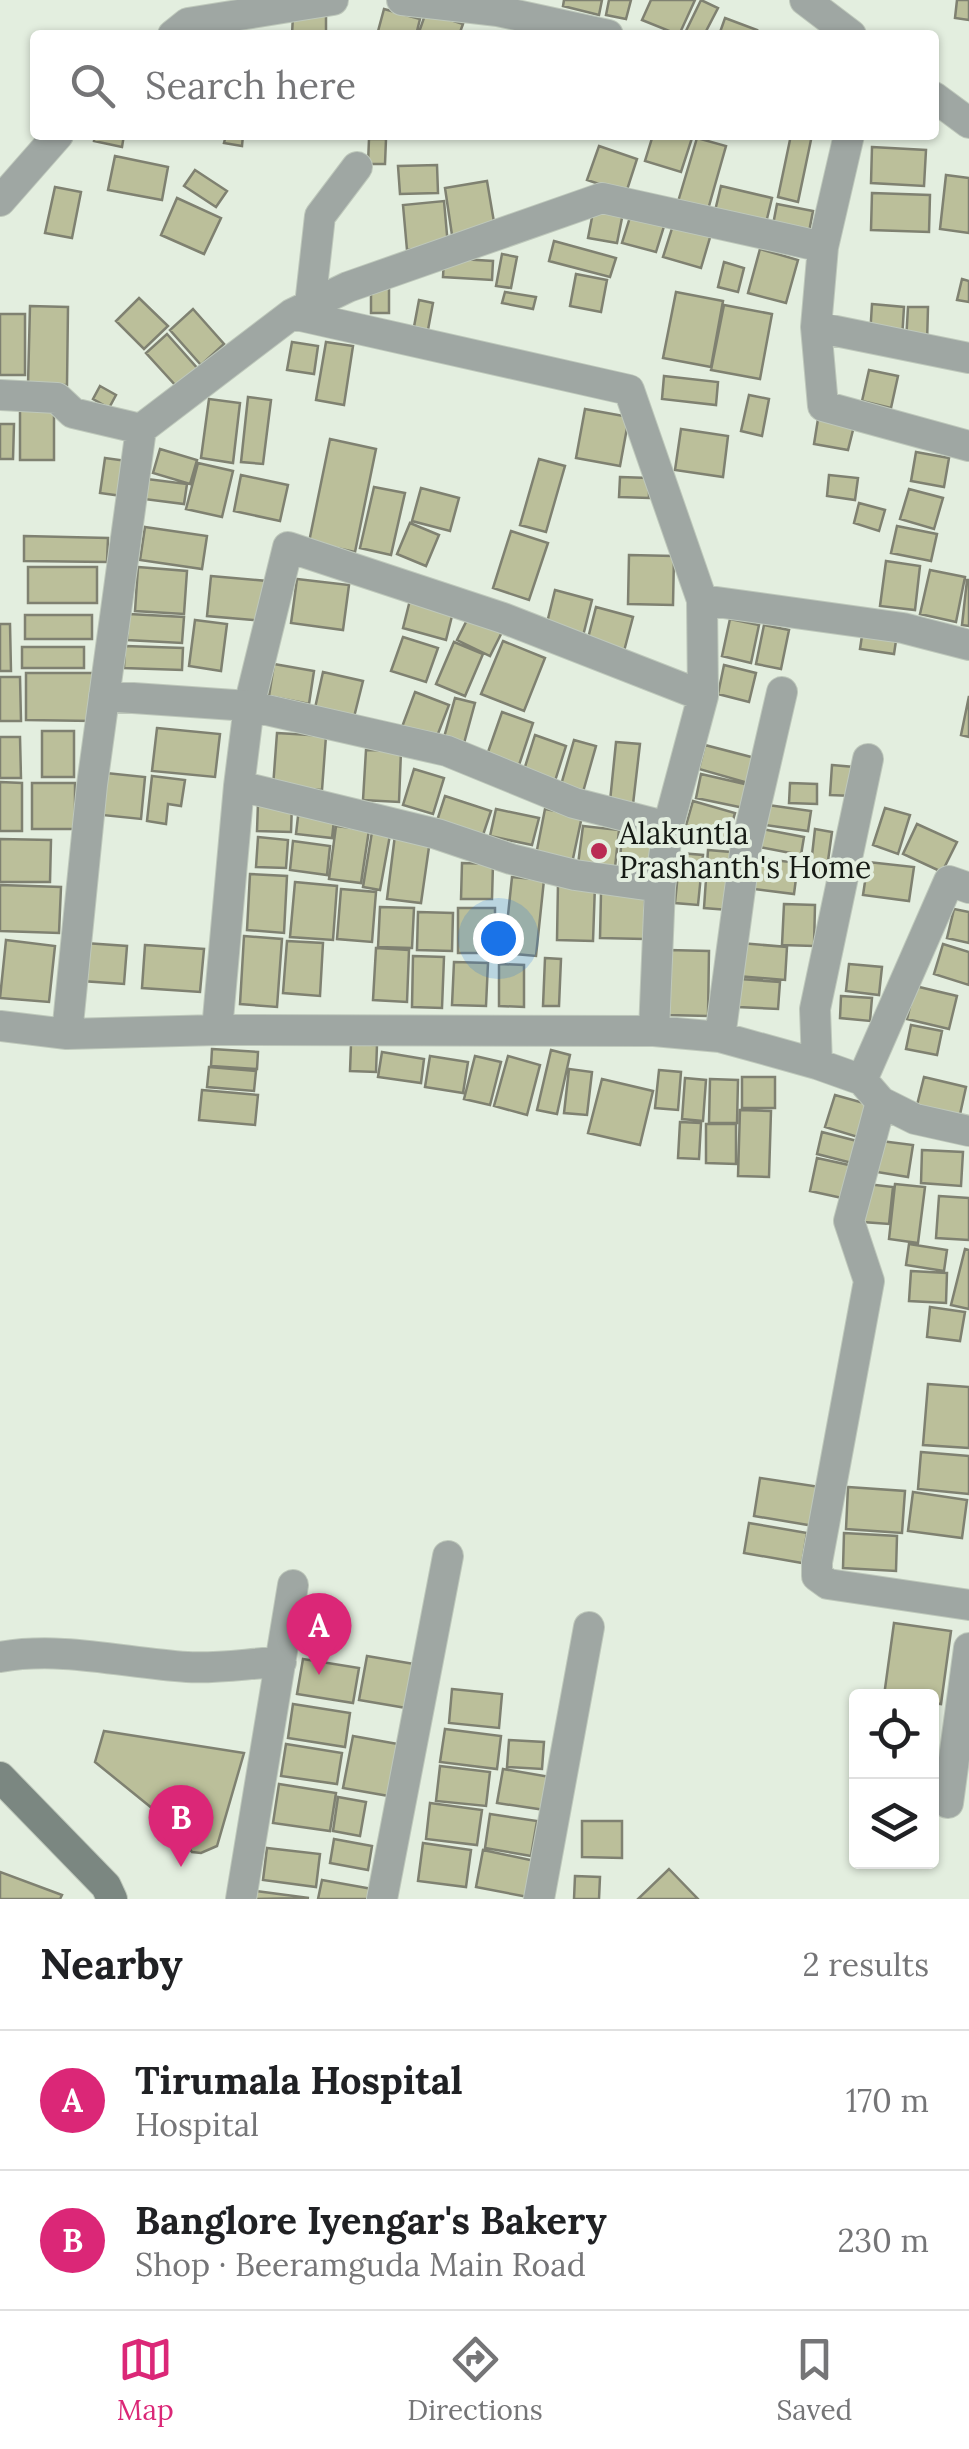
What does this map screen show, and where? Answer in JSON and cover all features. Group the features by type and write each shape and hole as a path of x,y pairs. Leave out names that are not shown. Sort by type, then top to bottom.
{"main road":[{"path":"0,1777 106,1886 112,1899"}],"street":[{"path":"179,30 188,23 333,0"},
{"path":"402,0 498,11 585,30"},
{"path":"806,0 845,30"},
{"path":"939,101 969,123"},
{"path":"0,201 54,140"},
{"path":"848,140 823,247 816,326 824,406 969,446"},
{"path":"301,310 320,216 357,167"},
{"path":"67,1034 92,784 141,429 301,310 348,286 602,198 823,247"},
{"path":"301,310 629,390 702,600 703,696 668,828 660,887 654,1031"},
{"path":"816,326 969,358"},
{"path":"0,394 56,398 73,413 141,429"},
{"path":"218,1030 239,786 250,706 288,548 503,618 703,696"},
{"path":"702,600 904,628 969,645"},
{"path":"720,1037 745,852 782,692"},
{"path":"104,696 250,706 447,751 574,804 668,828"},
{"path":"816,1064 815,1009 868,759"},
{"path":"239,786 437,834 575,875 660,887"},
{"path":"969,888 949,881 872,1091 849,1221 869,1281 816,1562 816,1576 828,1584 969,1605"},
{"path":"0,1026 67,1034 218,1030 654,1031 720,1037 816,1064 872,1091 915,1119 969,1131"},
{"path":"382,1899 448,1556"},
{"path":"241,1899 293,1585"},
{"path":"539,1899 590,1627"},
{"path":"948,1803 969,1648"},
{"path":"0,1658 20,1654 102,1657 190,1667 281,1662"}],"building":[{"path":"564,0 602,0 599,15 563,6"},
{"path":"609,0 631,0 626,19 606,15"},
{"path":"651,0 695,0 681,30 667,30 642,20"},
{"path":"701,0 718,8 707,30 686,30"},
{"path":"957,0 969,0 969,20 955,18"},
{"path":"384,9 420,19 417,30 378,30"},
{"path":"426,12 463,24 461,30 420,30"},
{"path":"293,15 326,15 326,30 292,30"},
{"path":"725,18 757,30 721,30"},
{"path":"94,140 123,140 122,147"},
{"path":"225,140 243,140 242,146 224,143"},
{"path":"369,140 386,140 385,164 368,164"},
{"path":"651,140 691,140 681,172 645,161"},
{"path":"696,140 726,146 707,213 677,205"},
{"path":"790,140 811,140 798,202 778,197"},
{"path":"599,146 637,159 626,193 587,180"},
{"path":"872,147 926,150 924,186 871,183"},
{"path":"115,156 168,167 162,200 108,190"},
{"path":"437,165 438,193 400,194 398,166"},
{"path":"195,170 227,191 216,207 184,186"},
{"path":"946,175 969,178 969,233 940,229"},
{"path":"487,181 495,228 452,235 445,188"},
{"path":"721,186 772,198 765,227 714,215"},
{"path":"55,187 81,192 72,238 45,233"},
{"path":"872,193 930,195 929,232 871,230"},
{"path":"177,198 221,218 204,254 161,235"},
{"path":"444,201 448,246 407,250 403,205"},
{"path":"777,204 813,211 808,237 772,230"},
{"path":"594,207 623,213 617,243 588,238"},
{"path":"631,214 665,223 656,252 622,243"},
{"path":"674,222 711,234 701,268 663,257"},
{"path":"554,241 616,258 610,277 549,261"},
{"path":"760,249 798,260 786,303 748,293"},
{"path":"502,254 517,257 511,288 496,286"},
{"path":"444,258 493,261 492,280 443,277"},
{"path":"724,262 744,268 738,292 718,287"},
{"path":"576,274 607,280 601,312 570,306"},
{"path":"962,279 969,281 969,302 957,300"},
{"path":"371,282 389,282 389,313 371,313"},
{"path":"505,292 536,297 533,309 502,303"},
{"path":"676,292 723,301 711,367 663,358"},
{"path":"139,298 168,326 144,349 116,321"},
{"path":"419,300 433,303 427,335 413,332"},
{"path":"872,304 904,307 902,339 870,336"},
{"path":"724,305 772,314 760,379 711,370"},
{"path":"30,306 68,307 67,385 28,385"},
{"path":"908,307 928,307 927,343 906,342"},
{"path":"193,309 224,344 201,365 170,330"},
{"path":"0,314 25,314 25,375 0,375"},
{"path":"167,334 198,369 177,387 146,353"},
{"path":"292,342 318,346 314,374 287,370"},
{"path":"326,342 353,346 344,405 316,400"},
{"path":"869,370 898,376 891,408 862,401"},
{"path":"664,376 718,382 716,405 662,399"},
{"path":"100,386 116,395 109,408 93,399"},
{"path":"749,395 769,399 762,436 741,431"},
{"path":"248,397 271,400 263,464 241,462"},
{"path":"209,399 240,403 233,463 201,458"},
{"path":"54,407 54,460 20,460 20,408"},
{"path":"585,409 629,417 620,466 576,458"},
{"path":"818,419 854,426 848,450 814,444"},
{"path":"0,424 14,424 13,459 0,459"},
{"path":"681,429 728,436 723,477 675,470"},
{"path":"330,439 376,449 355,552 309,542"},
{"path":"160,449 197,460 190,484 153,473"},
{"path":"916,452 949,458 944,487 911,481"},
{"path":"105,458 127,461 122,496 100,493"},
{"path":"539,459 565,466 546,532 520,525"},
{"path":"198,463 233,471 222,517 186,509"},
{"path":"241,475 288,485 280,521 234,511"},
{"path":"829,475 858,478 855,500 827,496"},
{"path":"620,477 649,478 649,498 619,497"},
{"path":"147,479 187,484 184,504 144,499"},
{"path":"374,487 405,493 391,555 360,548"},
{"path":"421,488 459,498 450,531 412,521"},
{"path":"909,489 943,498 934,529 900,519"},
{"path":"859,503 885,510 879,531 854,523"},
{"path":"410,523 439,535 426,566 397,554"},
{"path":"897,526 937,534 931,561 891,553"},
{"path":"145,527 207,536 202,569 140,560"},
{"path":"511,531 548,543 529,600 493,588"},
{"path":"24,536 108,538 107,562 24,561"},
{"path":"629,555 674,556 673,605 628,604"},
{"path":"886,561 920,566 915,610 880,606"},
{"path":"28,567 97,567 97,603 28,603"},
{"path":"138,567 187,571 184,614 135,611"},
{"path":"930,570 965,577 956,622 920,614"},
{"path":"211,576 267,581 264,621 207,616"},
{"path":"297,579 349,585 343,630 291,623"},
{"path":"969,580 969,626 962,625"},
{"path":"555,590 592,600 582,640 545,631"},
{"path":"411,596 454,608 446,640 403,628"},
{"path":"596,607 633,617 623,655 586,646"},
{"path":"471,612 504,628 490,656 457,640"},
{"path":"129,614 184,617 182,643 127,640"},
{"path":"25,615 92,615 92,639 25,639"},
{"path":"730,619 759,625 751,663 722,656"},
{"path":"195,620 227,624 221,671 189,666"},
{"path":"0,624 10,624 11,671 0,671"},
{"path":"764,625 789,630 781,669 756,664"},
{"path":"863,629 897,634 894,654 860,649"},
{"path":"403,637 438,648 426,682 391,671"},
{"path":"503,641 545,658 524,711 481,694"},
{"path":"454,642 483,654 465,696 436,684"},
{"path":"125,646 183,648 182,670 124,668"},
{"path":"22,647 84,647 84,668 22,668"},
{"path":"274,664 314,671 309,704 269,696"},
{"path":"724,665 756,673 749,702 718,694"},
{"path":"323,672 363,681 354,717 315,708"},
{"path":"26,673 94,673 93,721 26,720"},
{"path":"0,677 20,677 21,721 0,721"},
{"path":"415,692 449,705 436,739 402,727"},
{"path":"969,696 969,737 961,735"},
{"path":"455,698 475,703 463,747 443,741"},
{"path":"502,712 533,723 519,765 487,755"},
{"path":"157,728 220,734 215,777 152,771"},
{"path":"42,731 74,731 74,777 42,777"},
{"path":"277,733 326,736 322,790 273,787"},
{"path":"535,735 566,746 555,781 524,770"},
{"path":"0,737 20,737 21,778 0,778"},
{"path":"574,740 596,746 583,792 561,785"},
{"path":"616,742 640,744 632,813 609,811"},
{"path":"705,745 755,758 748,783 699,769"},
{"path":"366,750 401,751 399,802 363,800"},
{"path":"832,765 854,767 853,796 830,795"},
{"path":"414,769 444,778 433,814 403,805"},
{"path":"106,773 145,777 141,819 102,815"},
{"path":"701,774 749,785 744,808 696,798"},
{"path":"152,776 185,780 181,806 168,804 166,824 147,821"},
{"path":"0,782 22,783 22,831 0,831"},
{"path":"32,783 75,783 75,829 32,829"},
{"path":"790,783 817,784 817,804 789,803"},
{"path":"445,796 491,811 481,841 435,827"},
{"path":"693,801 735,813 727,840 685,829"},
{"path":"258,803 292,804 291,832 257,831"},
{"path":"768,805 811,811 808,831 765,825"},
{"path":"299,808 335,812 332,838 296,834"},
{"path":"885,808 910,815 898,854 873,845"},
{"path":"496,809 539,818 532,845 490,836"},
{"path":"545,809 582,816 571,868 535,860"},
{"path":"917,824 957,842 942,872 903,854"},
{"path":"336,826 369,830 361,883 329,879"},
{"name":"Alakuntla Prashanth's Home","path":"583,826 619,830 614,877 577,872"},
{"path":"762,829 804,837 801,855 759,847"},
{"path":"815,829 832,832 826,875 810,873"},
{"path":"372,832 390,835 380,890 363,887"},
{"path":"622,832 655,835 652,878 619,876"},
{"path":"395,835 430,840 421,903 387,899"},
{"path":"258,837 288,840 286,868 256,867"},
{"path":"0,839 51,840 50,882 0,882"},
{"path":"293,841 330,846 327,875 290,870"},
{"path":"708,850 731,852 728,910 704,908"},
{"path":"680,853 703,855 698,905 675,903"},
{"path":"749,857 798,863 794,894 746,888"},
{"path":"868,862 914,867 909,901 863,895"},
{"path":"462,863 493,864 492,899 461,899"},
{"path":"250,874 287,876 284,933 247,930"},
{"path":"512,877 544,880 536,956 504,953"},
{"path":"295,882 337,886 333,940 290,937"},
{"path":"558,883 595,885 593,941 557,940"},
{"path":"0,885 61,887 59,933 0,931"},
{"path":"341,889 376,892 372,942 337,939"},
{"path":"601,893 645,893 644,939 600,938"},
{"path":"784,904 815,905 814,946 782,945"},
{"path":"380,907 414,908 412,948 378,947"},
{"path":"458,908 495,908 495,953 458,953"},
{"path":"954,909 969,912 969,943 947,938"},
{"path":"418,912 453,913 452,951 417,950"},
{"path":"244,936 282,939 277,1007 240,1004"},
{"path":"6,940 55,946 49,1002 0,998"},
{"path":"287,941 323,943 320,996 283,993"},
{"path":"85,943 127,946 124,984 82,981"},
{"path":"740,943 787,947 785,980 737,976"},
{"path":"943,944 969,952 969,985 934,974"},
{"path":"145,945 204,949 200,992 142,988"},
{"path":"376,948 409,950 407,1002 373,1000"},
{"path":"668,950 709,951 708,1016 668,1015"},
{"path":"413,956 444,957 442,1008 412,1007"},
{"path":"545,958 561,959 559,1006 543,1006"},
{"path":"454,962 488,963 486,1006 452,1005"},
{"path":"499,964 524,965 524,1007 499,1006"},
{"path":"849,964 882,967 879,995 846,991"},
{"path":"740,979 780,982 778,1009 738,1007"},
{"path":"915,986 957,996 949,1029 907,1019"},
{"path":"841,996 872,998 870,1021 840,1018"},
{"path":"911,1025 942,1031 937,1055 906,1049"},
{"path":"351,1044 377,1045 376,1072 350,1071"},
{"path":"212,1049 258,1052 257,1069 211,1066"},
{"path":"551,1050 570,1055 557,1114 537,1110"},
{"path":"382,1052 424,1059 421,1083 378,1077"},
{"path":"430,1056 468,1062 463,1093 425,1087"},
{"path":"475,1056 501,1062 490,1105 464,1099"},
{"path":"508,1056 540,1065 527,1115 494,1106"},
{"path":"209,1067 256,1071 254,1091 207,1087"},
{"path":"569,1069 592,1072 587,1115 564,1113"},
{"path":"659,1070 681,1072 678,1110 655,1108"},
{"path":"742,1077 775,1077 775,1108 742,1108"},
{"path":"924,1077 966,1087 959,1119 916,1109"},
{"path":"685,1078 706,1080 703,1121 682,1119"},
{"path":"602,1079 653,1091 640,1145 588,1133"},
{"path":"710,1079 738,1080 737,1123 709,1123"},
{"path":"202,1090 258,1095 255,1125 199,1120"},
{"path":"835,1095 871,1105 861,1138 825,1127"},
{"path":"740,1110 771,1111 769,1177 738,1176"},
{"path":"680,1122 701,1123 699,1159 678,1158"},
{"path":"706,1124 736,1124 736,1164 706,1163"},
{"path":"822,1132 857,1141 852,1163 817,1154"},
{"path":"881,1141 913,1145 908,1177 877,1172"},
{"path":"922,1150 963,1152 961,1186 921,1183"},
{"path":"817,1158 849,1165 842,1198 810,1191"},
{"path":"867,1184 893,1187 889,1224 863,1222"},
{"path":"895,1184 925,1187 918,1243 889,1239"},
{"path":"939,1196 969,1198 969,1240 936,1238"},
{"path":"909,1244 947,1250 944,1271 906,1265"},
{"path":"965,1249 969,1250 969,1309 951,1305"},
{"path":"911,1271 947,1273 946,1303 909,1301"},
{"path":"930,1307 965,1312 960,1341 927,1337"},
{"path":"928,1384 969,1387 969,1448 923,1445"},
{"path":"921,1452 969,1456 969,1494 918,1489"},
{"path":"760,1478 820,1487 814,1526 754,1516"},
{"path":"848,1487 905,1491 902,1533 846,1529"},
{"path":"913,1492 967,1500 962,1538 908,1531"},
{"path":"749,1523 807,1533 802,1563 744,1553"},
{"path":"844,1533 897,1536 896,1571 843,1568"},
{"path":"894,1623 951,1631 941,1704 939,1689 885,1689"},
{"path":"367,1656 426,1666 418,1710 359,1700"},
{"path":"303,1659 359,1668 353,1703 297,1694"},
{"path":"452,1689 502,1694 499,1728 449,1723"},
{"path":"293,1704 350,1713 345,1747 288,1738"},
{"path":"445,1729 501,1736 497,1769 440,1762"},
{"path":"104,1731 244,1753 217,1846 201,1853 192,1852 169,1822 95,1762"},
{"path":"353,1736 409,1746 400,1798 343,1788"},
{"path":"509,1740 544,1742 542,1769 507,1767"},
{"path":"286,1744 342,1753 337,1784 281,1776"},
{"path":"440,1766 490,1772 486,1806 436,1801"},
{"path":"503,1769 550,1777 545,1810 497,1803"},
{"path":"279,1784 336,1793 330,1831 273,1823"},
{"path":"338,1797 366,1802 360,1836 333,1831"},
{"path":"430,1803 482,1810 477,1845 426,1839"},
{"path":"490,1814 537,1821 531,1856 485,1848"},
{"path":"582,1821 622,1821 622,1858 582,1857"},
{"path":"334,1839 372,1846 368,1870 330,1863"},
{"path":"423,1843 471,1850 466,1887 418,1881"},
{"path":"267,1848 320,1854 316,1887 263,1880"},
{"path":"483,1850 535,1861 528,1897 476,1887"},
{"path":"669,1869 698,1899 638,1899"},
{"path":"0,1872 62,1895 60,1899 0,1899"},
{"path":"575,1876 600,1877 599,1899 574,1899"},
{"path":"322,1880 378,1890 377,1899 318,1899"},
{"path":"256,1891 309,1898 255,1899"}],"place":[{"name":"Alakuntla Prashanth's Home","path":"599,851"},
{"name":"Tirumala Hospital","path":"319,1675"},
{"name":"Banglore Iyengar's Bakery","path":"181,1867"}]}
